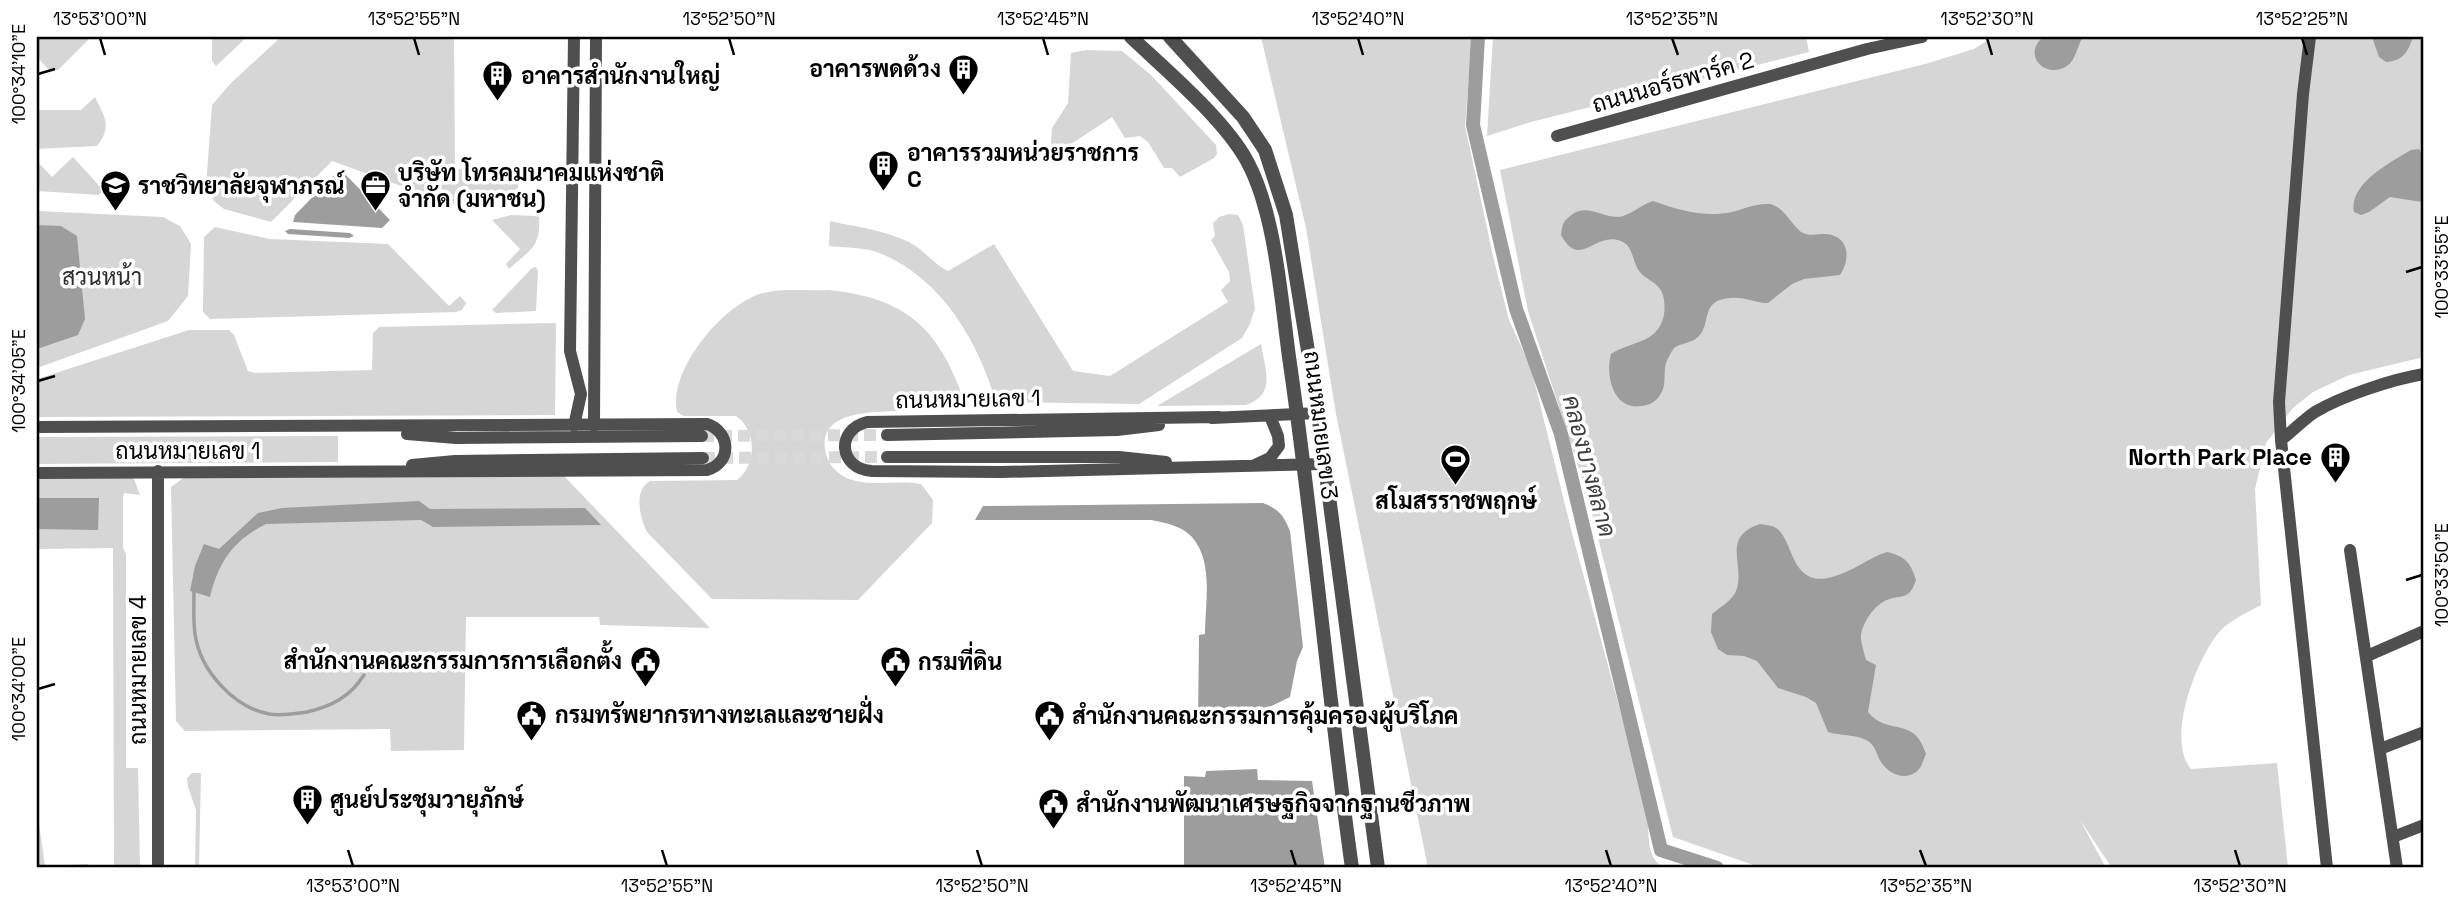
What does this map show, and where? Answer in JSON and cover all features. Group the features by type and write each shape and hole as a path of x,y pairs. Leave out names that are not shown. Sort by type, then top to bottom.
{"street":[{"path":"574,37 570,351 581,394 574,426"},
{"path":"594,425 596,37"},
{"name":"ถนนหมายเลข 3","path":"1131,37 1223,128 1246,159 1256,180 1268,223 1304,466 1352,868"},
{"name":"ถนนหมายเลข 3","path":"1170,37 1243,117 1265,150 1286,215 1318,412 1378,868"},
{"name":"ถนนนอร์ธพาร์ค 2","path":"1557,136 1854,52 1922,37"},
{"path":"2310,37 2303,94 2279,401 2327,868"},
{"path":"570,351 580,370 589,371 594,361"},
{"path":"2281,440 2312,414 2332,403 2424,374"},
{"name":"ถนนหมายเลข 1","path":"1220,467 1001,472 872,471 859,469 849,459 845,446 853,428 867,422 1270,416 1318,412"},
{"path":"1248,467 1270,458 1277,451 1279,440 1270,416"},
{"name":"ถนนหมายเลข 1","path":"887,435 1117,430 1219,417"},
{"name":"ถนนหมายเลข 1","path":"37,427 707,424 713,426 724,439 726,452 718,465 707,470 37,472"},
{"name":"ถนนหมายเลข 1","path":"337,427 456,438 702,436"},
{"path":"887,457 1119,457 1220,467 1325,464"},
{"name":"ถนนหมายเลข 1","path":"338,471 455,461 703,458"},
{"name":"ถนนหมายเลข 4","path":"158,471 158,868"},
{"path":"2350,550 2397,868"},
{"path":"2367,656 2424,631"},
{"path":"2380,749 2424,732"},
{"path":"2393,837 2424,825"}],"green space":[{"path":"37,37 91,37 58,70 49,70 37,57"},
{"path":"212,37 247,37 216,66 212,61"},
{"path":"281,37 454,37 455,169 518,169 518,201 451,204 332,161 271,222 224,209 214,201 206,186 212,105 231,83"},
{"name":"สโมสรราชพฤกษ์","path":"1261,37 1472,37 1465,126 1493,256 1509,320 1531,368 1572,533 1648,813 1650,846 1655,860 1667,868 1428,868 1336,414 1306,228"},
{"path":"1493,37 1806,37 1809,52 1531,122 1487,136"},
{"path":"1993,37 2424,37 2424,357 2349,375 2313,392 2293,408 2266,443 2255,489 2261,605 2231,622 2216,636 2192,682 2182,721 2184,756 2191,769 2277,763 2288,868 2112,868 2080,820 2106,868 1762,868 1673,837 1587,494 1528,311 1500,170 1925,64 1974,49"},
{"path":"1086,50 1122,51 1151,75 1216,145 1217,154 1214,158 1180,177 1172,168 1164,168 1148,142 1140,136 1125,138 1112,117 1050,158 1052,128 1068,103 1071,53"},
{"path":"95,97 106,127 97,146 37,149 37,110 81,110"},
{"path":"73,157 103,190 99,195 37,191 37,161 52,177"},
{"name":"สวนหน้า","path":"37,211 163,217 180,226 191,244 188,296 168,321 37,368"},
{"path":"511,215 539,216 539,226 533,247 509,269 506,264 520,249 492,220"},
{"path":"1238,215 1243,225 1255,308 1250,324 1242,338 1139,404 996,402 968,336 940,296 923,280 904,265 882,254 863,249 829,246 830,221 870,229 890,234 914,245 948,271 994,244 1073,371 1110,376 1228,302 1221,290 1230,281 1229,272 1211,240 1215,236 1213,223 1219,217"},
{"path":"215,227 270,239 388,244 449,306 460,296 466,303 462,310 456,312 210,319 203,312 204,237"},
{"path":"536,267 536,311 496,313 492,310 532,268"},
{"path":"828,290 878,300 916,321 943,353 954,375 964,400 960,408 849,416 829,429 825,440 830,464 846,478 864,482 921,484 933,500 932,523 858,600 712,599 647,532 640,512 641,491 650,481 737,480 744,474 751,457 751,438 743,422 736,416 684,416 677,412 681,377 702,340 716,324 748,299 778,291"},
{"path":"556,323 555,415 37,417 37,379 189,330 229,330 234,335 248,371 255,373 372,370 373,333 379,327"},
{"path":"1261,344 1267,380 1262,394 1256,400 1246,405 1157,406"},
{"path":"338,436 338,462 37,464 37,437"},
{"path":"126,476 134,479 140,495 124,493 123,547 126,555 126,768 138,768 140,868 114,868 113,548 37,549 37,477"},
{"path":"564,476 710,628 600,625 599,617 466,617 464,750 391,751 390,729 185,731 176,721 171,487 185,477"},
{"path":"192,773 201,773 199,868 195,868 196,810 187,778"},
{"path":"37,810 45,866 88,864 91,868 37,868"}],"shaded area":[{"path":"2043,37 2083,37 2070,63 2052,70 2039,64 2036,58 2037,45"},
{"path":"2372,37 2413,37 2404,55 2397,60 2386,62 2379,57"},
{"path":"2419,149 2424,157 2424,205 2422,202 2390,197 2369,212 2361,215 2354,212 2354,202 2364,183 2393,161 2411,150"},
{"path":"340,169 390,220 382,228 293,222 295,215"},
{"path":"1653,201 1702,214 1722,214 1760,204 1774,205 1801,232 1809,235 1828,234 1838,238 1845,247 1846,258 1840,275 1804,279 1792,284 1768,303 1735,298 1714,303 1698,337 1672,351 1666,363 1663,388 1658,397 1647,405 1632,406 1624,403 1613,390 1609,372 1611,354 1656,332 1664,315 1662,292 1640,272 1625,243 1612,239 1581,250 1568,245 1561,235 1564,222 1577,212 1583,210 1623,216"},
{"path":"37,225 61,226 77,236 85,319 78,335 37,349"},
{"path":"290,229 350,233 354,236 349,238 288,234 285,231"},
{"path":"37,498 99,498 98,530 37,529"},
{"path":"419,501 430,509 585,508 601,525 433,527 421,520 266,524 229,553 218,573 210,597 190,591 195,566 204,544 219,549 258,513 282,508"},
{"path":"1263,503 1280,514 1290,531 1303,647 1297,661 1290,697 1253,715 1252,723 1198,724 1199,635 1205,634 1207,584 1199,547 1188,533 1173,525 1151,520 975,520 983,506"},
{"path":"1760,524 1776,528 1801,570 1818,579 1839,575 1887,552 1903,558 1912,569 1916,580 1910,592 1889,599 1875,609 1865,624 1861,639 1866,660 1876,665 1868,712 1884,724 1915,734 1926,754 1915,773 1904,776 1884,767 1874,747 1866,740 1828,732 1816,703 1778,688 1757,661 1744,656 1727,655 1718,649 1711,632 1712,614 1729,601 1736,591 1737,544 1741,536"},
{"path":"1257,769 1258,780 1312,781 1325,868 1184,868 1184,776 1205,777 1206,771"}],"waterway":[{"name":"คลองบางตลาด","path":"1478,37 1473,125 1516,309 1561,434 1661,850 1717,868"},
{"path":"194,591 195,634 204,661 220,685 243,704 279,715 316,710 346,695 364,675"}],"tunnel":[{"path":"702,436 887,435"},
{"path":"703,458 887,457"}],"place":[{"name":"อาคารพดด้วง","path":"964,96"},
{"name":"อาคารสำนักงานใหญ่","path":"498,103"},
{"name":"อาคารรวมหน่วยราชการ C","path":"884,193"},
{"name":"ราชวิทยาลัยจุฬาภรณ์","path":"115,213"},
{"name":"บริษัท โทรคมนาคมแห่งชาติ จำกัด (มหาชน)","path":"375,213"},
{"name":"North Park Place","path":"2335,484"},
{"name":"สโมสรราชพฤกษ์","path":"1456,487"},
{"name":"สำนักงานคณะกรรมการการเลือกตั้ง","path":"645,688"},
{"name":"กรมที่ดิน","path":"895,689"},
{"name":"กรมทรัพยากรทางทะเลและชายฝั่ง","path":"532,742"},
{"name":"สำนักงานคณะกรรมการคุ้มครองผู้บริโภค","path":"1049,743"},
{"name":"ศูนย์ประชุมวายุภักษ์","path":"307,827"},
{"name":"สำนักงานพัฒนาเศรษฐกิจจากฐานชีวภาพ","path":"1053,831"}]}
